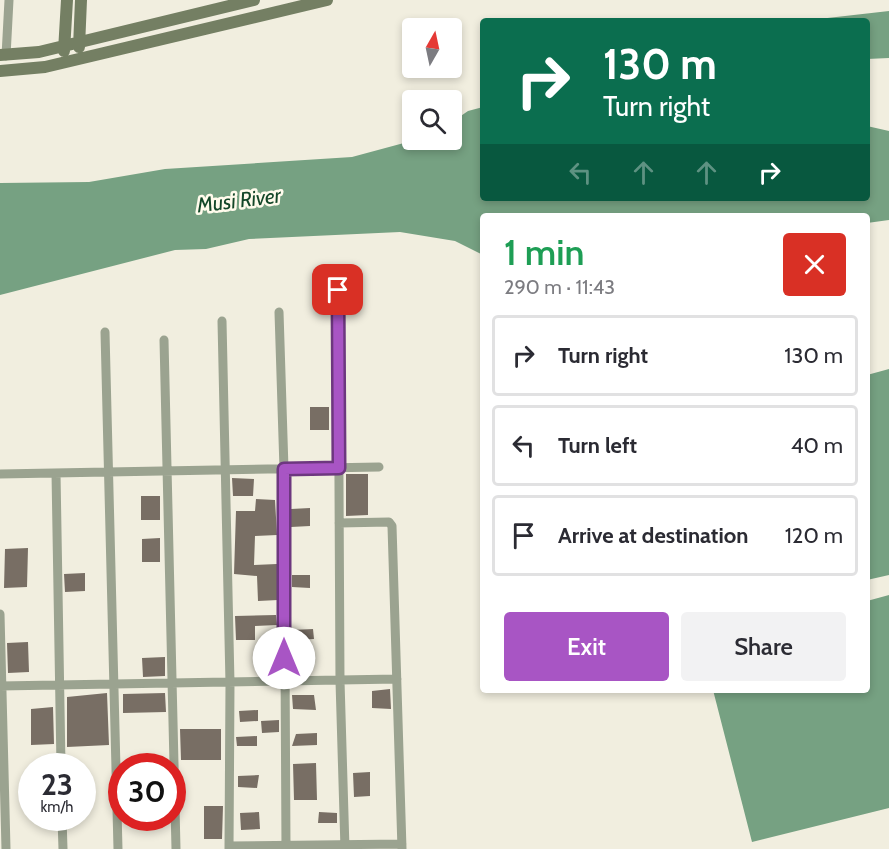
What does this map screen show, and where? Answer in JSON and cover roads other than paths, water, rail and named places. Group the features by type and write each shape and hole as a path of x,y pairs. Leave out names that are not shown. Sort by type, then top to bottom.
{"street":[{"path":"9,0 3,55 39,52 254,0"},
{"path":"65,61 67,0"},
{"path":"80,58 81,0"},
{"path":"0,71 45,67 327,0"},
{"path":"338,290 340,681 345,847"},
{"path":"279,312 284,469 286,847"},
{"path":"222,321 230,683 229,848 402,846 392,526 389,522 339,523"},
{"path":"105,332 118,849"},
{"path":"164,340 176,849"},
{"path":"0,474 379,467"},
{"path":"56,473 61,753"},
{"path":"0,614 6,849"},
{"path":"1,686 397,679"},
{"path":"62,831 63,849"}],"water":[{"path":"889,11 889,58 870,59 870,18 827,18"},
{"name":"Musi River","path":"480,108 480,201 870,201 870,127 889,131 889,220 870,223 870,213 480,213 480,254 455,241 400,232 249,239 206,249 175,250 0,295 0,183 89,182 165,169 352,157 402,144 402,150 462,150 462,115"},
{"path":"889,369 889,575 870,579 870,374"},
{"path":"889,595 889,808 752,842 714,693 870,693 870,600"}]}
